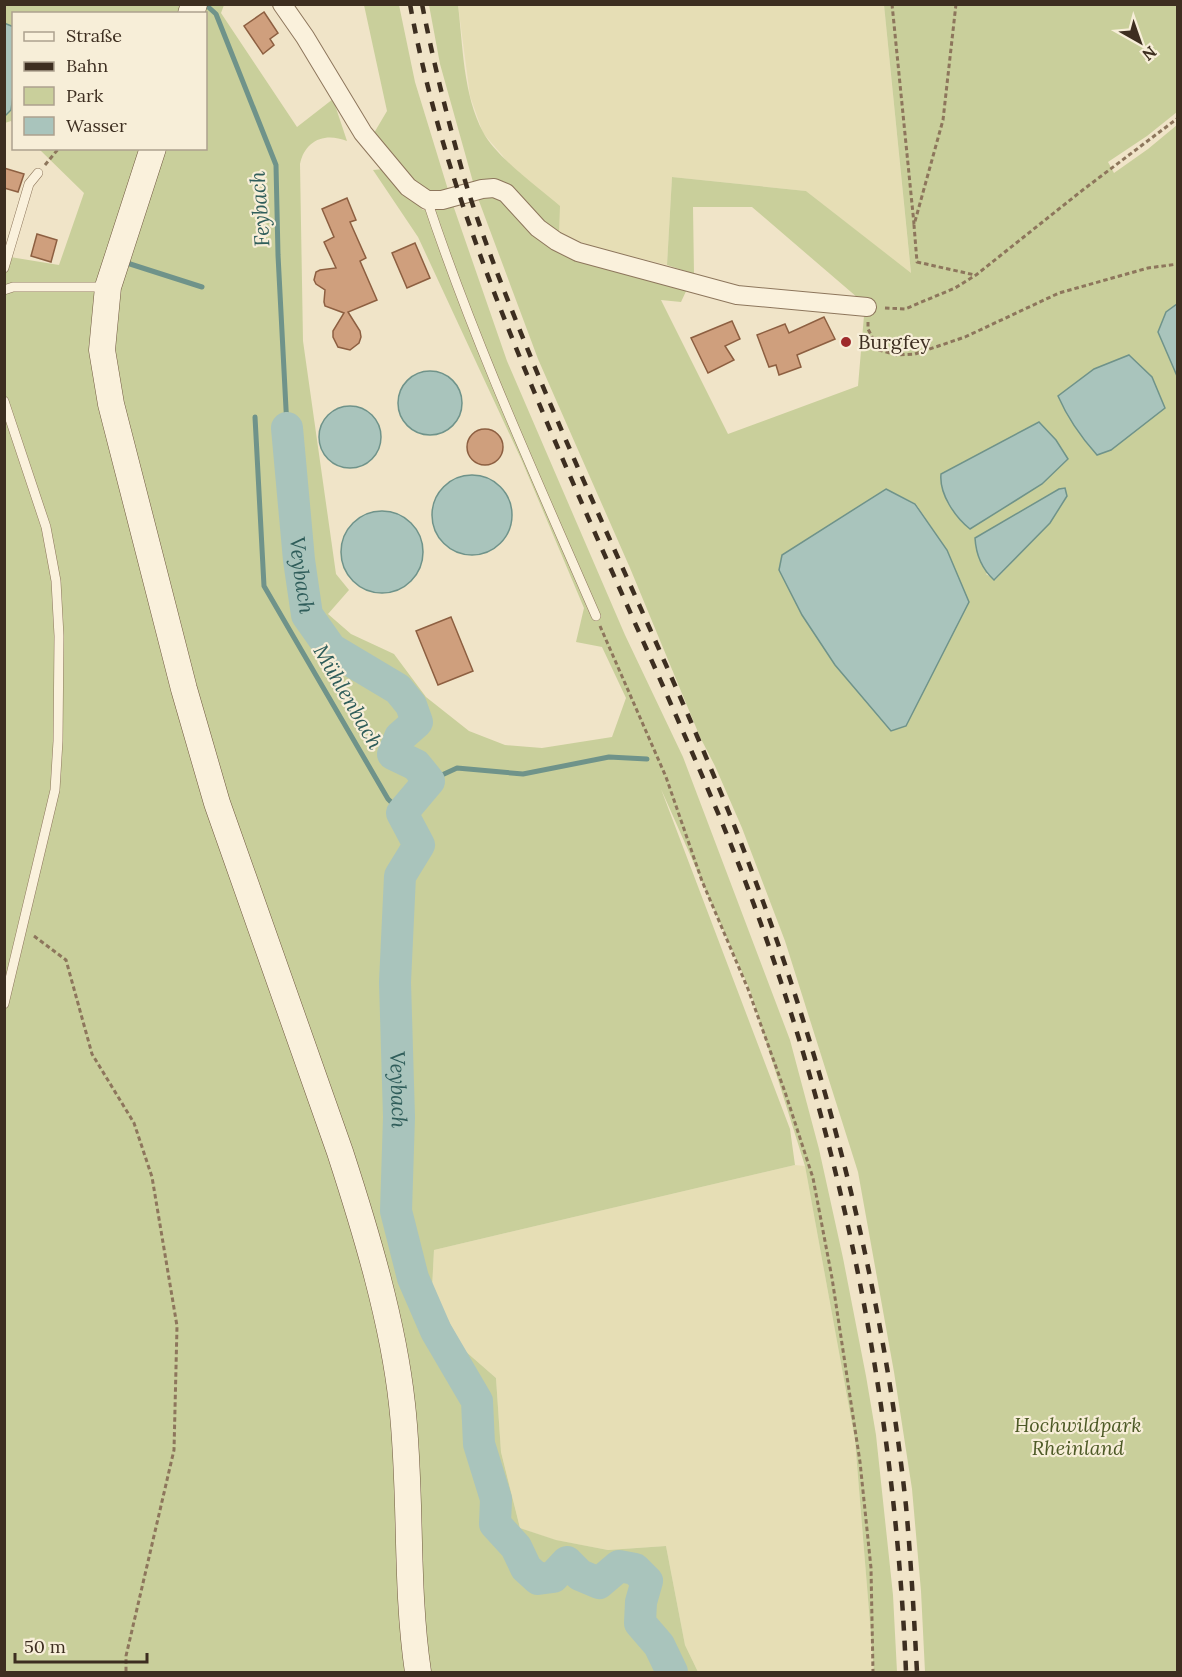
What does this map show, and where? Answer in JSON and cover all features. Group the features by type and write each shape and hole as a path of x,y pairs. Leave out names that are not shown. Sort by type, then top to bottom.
{"main road":[{"path":"152,150 108,287 102,350 111,404 184,688 217,803 356,1202 391,1341 402,1403 408,1478 413,1638 418,1672"}],"street":[{"path":"282,4 363,133 408,187 427,200 442,200 482,189 495,188 506,193 537,228 578,252 737,295 867,307"}],"lane":[{"path":"4,268 29,184 38,173"},
{"path":"427,200 452,276 488,366 596,616"},
{"path":"4,290 14,286 108,287"},
{"path":"4,401 46,527 56,581 59,636 55,790 4,1004"}],"path":[{"path":"892,4 917,262 976,275"},
{"path":"914,225 943,120 956,4"},
{"path":"1178,118 976,275 955,288 905,309 867,307 868,329 879,350 897,356 915,354 964,337 1059,292 1148,268 1178,264"},
{"path":"38,173 57,150"},
{"path":"596,616 666,777 702,881 748,989 813,1178 860,1462 871,1568 873,1672"},
{"path":"14,959 34,936 66,960 92,1054 134,1123 152,1178 177,1326 174,1450 126,1656 126,1672"}],"shaded area":[{"path":"458,5 884,5 911,274 806,191 672,177 667,265 593,247 559,233 502,155 483,133 470,96"},
{"path":"795,1165 805,1166 855,1440 874,1672 698,1672 685,1645 666,1546 608,1550 555,1540 520,1528 501,1452 496,1378 464,1350 432,1289 434,1250"}],"green space":[{"path":"5,5 224,5 221,13 297,127 333,99 347,141 331,137 317,140 306,149 300,164 303,341 336,574 349,590 328,614 351,634 394,654 426,697 469,731 505,745 542,748 612,737 626,698 602,647 576,642 584,608 522,461 418,237 373,170 383,169 423,210 453,205 507,361 625,635 683,757 790,1040 819,1149 843,1258 876,1435 893,1595 897,1672 874,1672 855,1440 805,1166 750,990 661,789 790,1129 795,1165 434,1250 432,1289 464,1350 496,1378 501,1452 520,1528 556,1540 608,1550 666,1546 685,1645 698,1672 5,1672 4,256 59,265 84,193 40,150 207,150 207,12 12,12 12,122 5,123"},
{"path":"364,5 399,5 415,82 449,193 436,194 414,184 396,165 374,133 387,111"},
{"path":"429,5 458,5 465,70 476,117 483,132 497,151 560,206 559,233 495,180 473,182 440,64"},
{"name":"Hochwildpark Rheinland","path":"884,5 1177,5 1177,112 1147,136 1108,162 1114,173 1177,125 1177,304 1166,312 1158,332 1178,376 1177,1672 925,1672 912,1489 894,1372 858,1172 785,941 742,828 700,737 630,568 538,359 476,193 495,193 534,231 688,287 681,302 661,300 728,434 858,386 865,304 752,207 693,207 694,274 667,265 672,177 806,191 911,273","holes":["886,489 916,504 947,550 835,665 802,615 779,570","1067,496 1050,523 995,580 986,574"]}],"water":[{"path":"4,23 12,26 12,103 11,110 5,116"},
{"path":"1177,304 1177,376 1158,332 1166,312"},
{"path":"1129,355 1152,377 1165,408 1111,450 1097,455 1075,427 1058,396 1094,369"},
{"path":"424,371 436,371 453,380 460,391 462,403 460,415 453,426 436,435 424,435 412,430 403,421 398,409 398,397 403,385 412,376"},
{"path":"350,406 362,408 372,415 379,425 381,437 379,449 372,459 362,466 350,468 338,466 328,459 321,449 319,437 321,425 328,415 338,408"},
{"path":"1039,422 1056,440 1068,459 1042,484 970,529 949,505 941,482 941,474"},
{"path":"472,475 487,478 500,487 509,500 512,515 509,530 500,543 487,552 472,555 457,552 444,543 435,530 432,515 435,500 444,487 457,478"},
{"path":"1065,488 1067,496 1050,523 994,580 980,561 975,538 1059,489"},
{"path":"886,489 915,504 947,550 969,602 906,726 891,731 835,665 802,615 779,570 782,555"},
{"path":"374,511 390,511 405,518 416,529 423,544 420,568 411,581 390,593 374,593 359,586 348,575 341,560 341,544 348,529 359,518"}],"building":[{"path":"264,12 278,33 270,39 274,45 263,54 244,26"},
{"path":"4,168 24,174 18,192 4,188"},
{"path":"347,198 356,220 350,222 366,258 360,261 377,300 348,312 360,331 361,337 359,343 350,350 338,347 333,337 333,331 344,313 325,306 325,290 314,280 316,272 336,268 324,242 334,237 322,209"},
{"path":"37,234 57,240 51,262 31,256"},
{"path":"415,243 430,278 407,288 392,253"},
{"path":"824,317 835,339 797,355 801,367 779,375 776,365 769,367 757,335 785,324 789,333"},
{"path":"732,321 740,339 725,346 734,360 708,373 691,338"},
{"path":"485,429 498,434 503,447 498,460 485,465 472,460 467,447 472,434"},
{"path":"451,617 473,671 438,685 416,631"}],"waterway":[{"name":"Feybach","path":"205,4 216,14 276,165 287,428"},
{"name":"Mühlenbach","path":"127,263 202,287"},
{"name":"Mühlenbach","path":"255,417 264,586 388,799 402,813"},
{"name":"Veybach","path":"287,428 299,560 307,615 331,649 398,689 411,705 417,722 400,737 393,754 416,765 429,781 402,813 419,845 400,876 395,982 399,1117 396,1211 413,1278 436,1331 477,1401 479,1444 496,1499 495,1524 516,1547 526,1568 538,1579 553,1577 567,1562 580,1575 599,1583 619,1566 635,1569 647,1581 641,1602 640,1623 659,1645 672,1672"},
{"path":"393,754 407,746"},
{"path":"429,781 457,768 523,774 609,757 647,759"}],"railway":[{"path":"410,4 420,54 446,152 495,295 556,444 723,825 762,927 796,1030 826,1135 851,1241 872,1348 888,1456 899,1564 906,1672"},
{"path":"422,4 466,184 490,253 558,423 686,710 734,825 794,990 820,1075 863,1245 881,1332 895,1418 906,1506 917,1672"}],"place":[{"name":"Burgfey","path":"846,342"}]}
